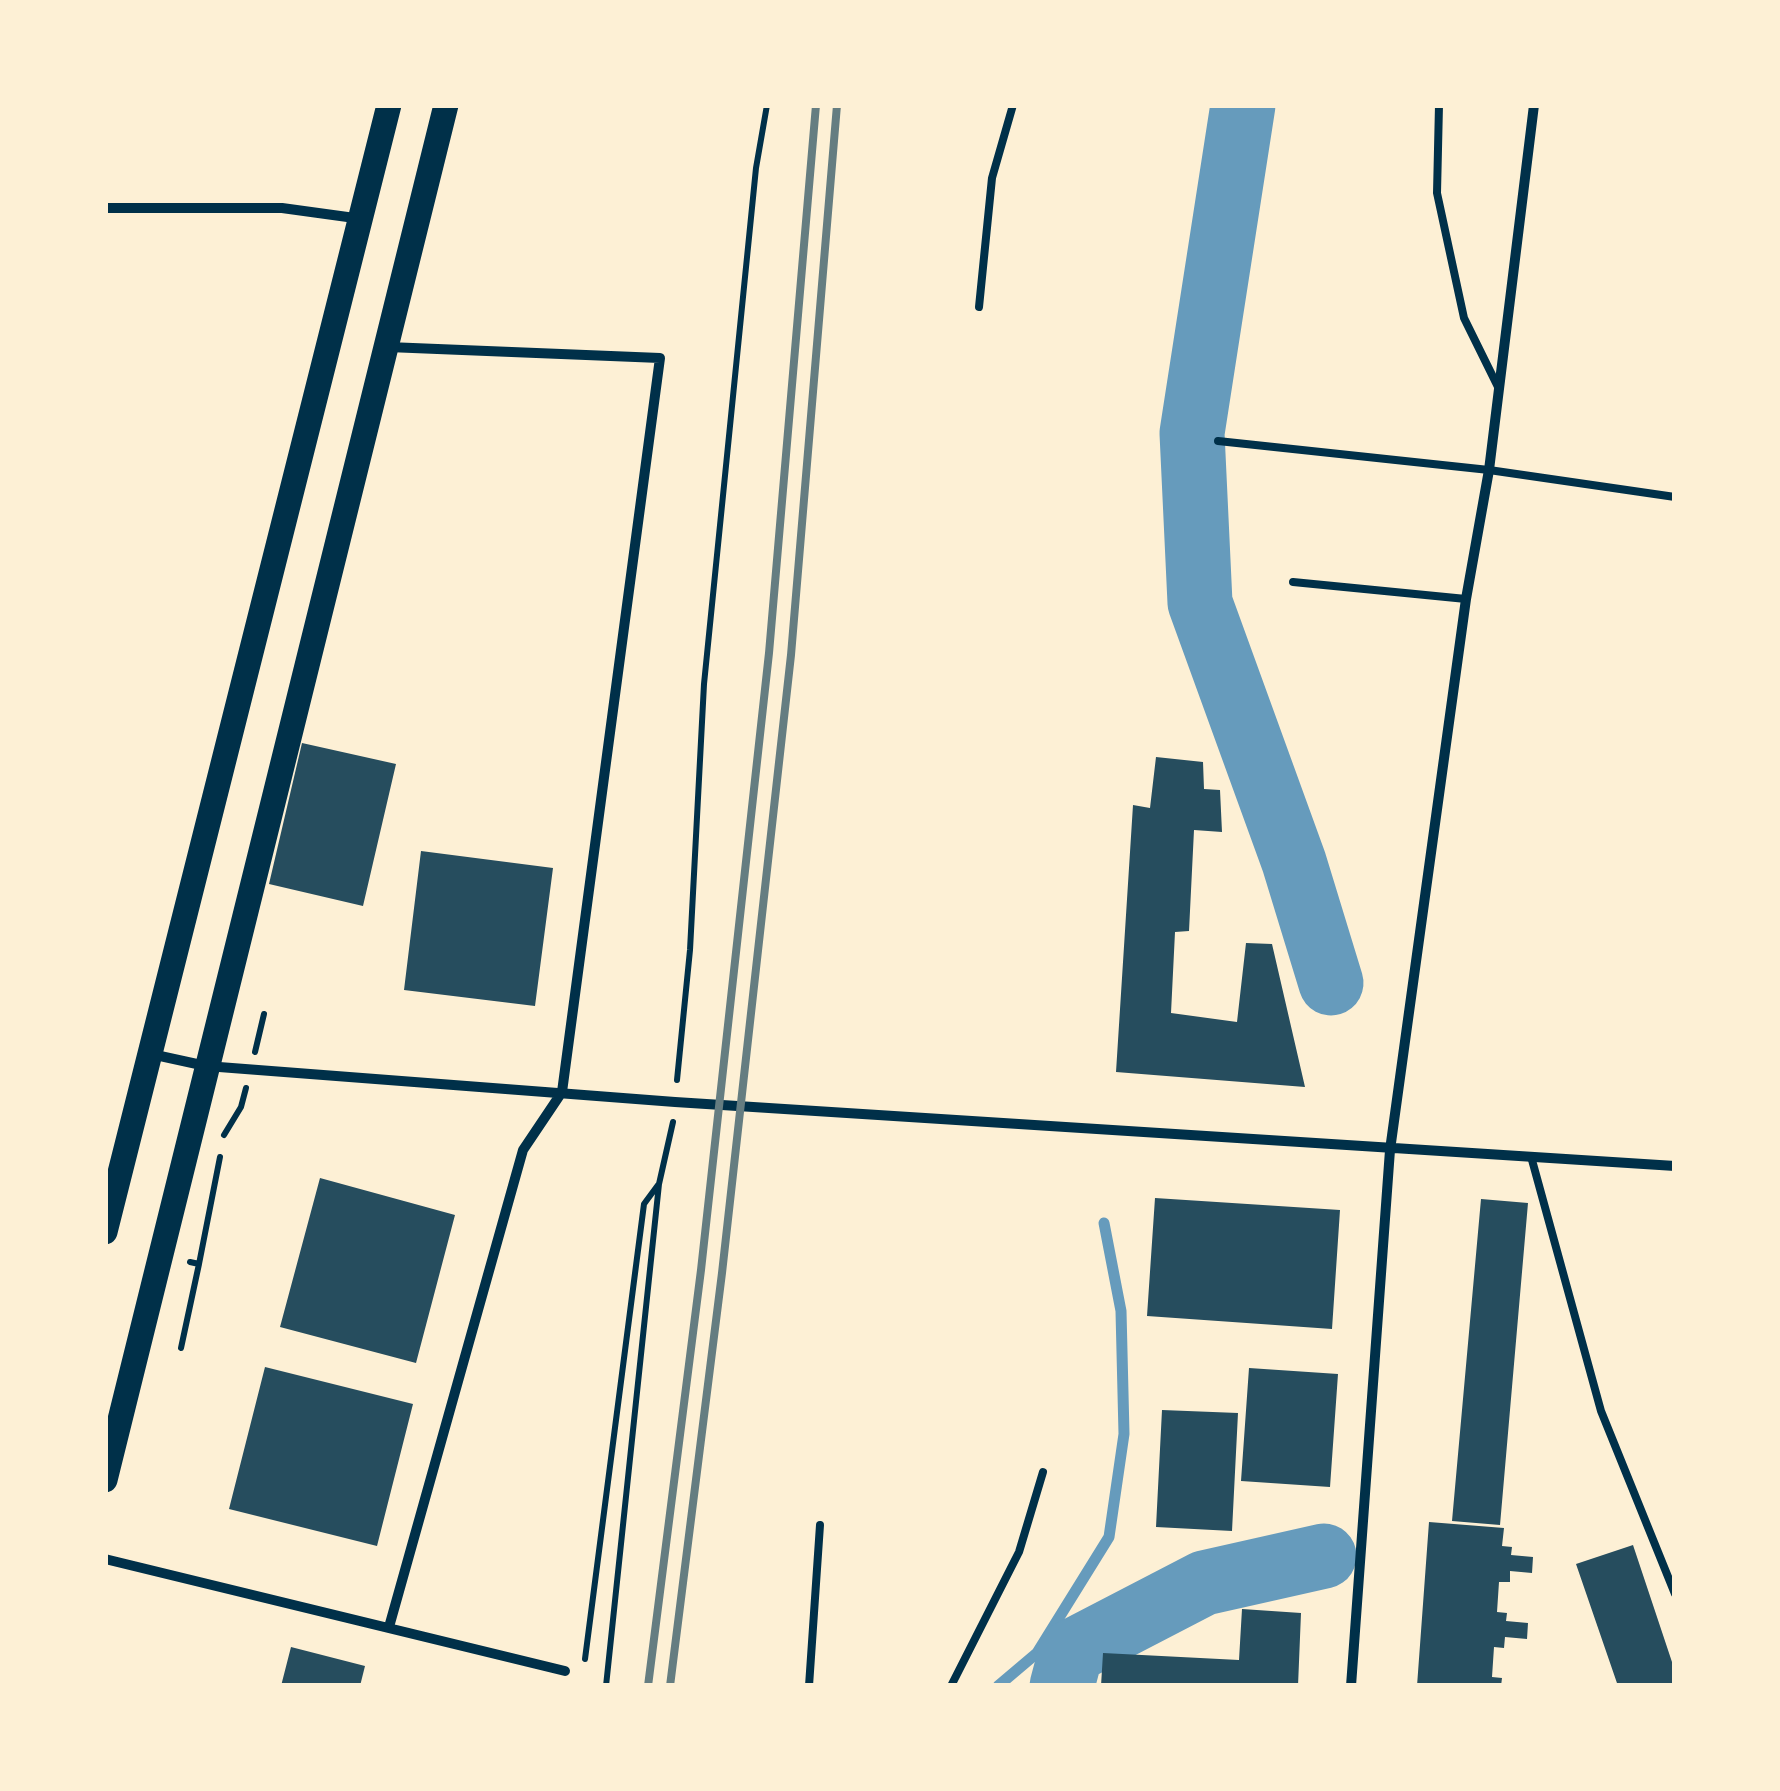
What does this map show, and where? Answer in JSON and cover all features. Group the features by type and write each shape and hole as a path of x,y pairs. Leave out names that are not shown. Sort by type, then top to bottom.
{"main road":[{"path":"105,1232 389,105"},
{"path":"105,1480 446,105"}],"street":[{"path":"1351,1686 1390,1150 1466,599 1489,470 1534,105"},
{"path":"105,208 282,208 363,219"},
{"path":"387,346 660,358 562,1092 523,1150 389,1627"},
{"path":"150,1054 206,1066 676,1102 1532,1160 1675,1166"},
{"path":"105,1558 565,1671"}],"lane":[{"path":"979,307 992,178 1013,105"},
{"path":"1439,105 1437,193 1464,318 1499,389"},
{"path":"1218,441 1489,470 1675,497"},
{"path":"1292,582 1466,599"},
{"path":"1532,1160 1602,1411 1675,1594"},
{"path":"950,1686 1019,1552 1043,1472"},
{"path":"808,1686 820,1525"}],"path":[{"path":"606,1686 659,1184 676,1102 690,950 704,684 756,168 767,105"},
{"path":"584,1667 644,1204 659,1184"},
{"path":"180,1348 199,1264"}],"building":[{"path":"302,743 396,764 363,906 269,884"},
{"path":"1156,757 1203,762 1204,789 1220,790 1222,832 1194,830 1189,931 1175,932 1171,1013 1237,1022 1246,943 1272,944 1305,1087 1116,1072 1133,805 1150,808"},
{"path":"421,851 553,868 535,1006 404,990"},
{"path":"320,1178 455,1215 416,1363 280,1327"},
{"path":"1155,1198 1340,1210 1332,1329 1147,1316"},
{"path":"1481,1199 1528,1203 1500,1525 1452,1521"},
{"path":"265,1367 413,1404 377,1546 229,1509"},
{"path":"1249,1368 1338,1374 1330,1487 1241,1481"},
{"path":"1162,1410 1238,1413 1232,1531 1156,1527"},
{"path":"1429,1522 1504,1528 1502,1546 1512,1547 1511,1555 1533,1557 1532,1573 1510,1571 1510,1582 1499,1582 1497,1612 1507,1613 1506,1621 1528,1623 1527,1639 1505,1637 1504,1648 1494,1647 1492,1677 1502,1678 1501,1686 1417,1686"},
{"path":"1633,1545 1675,1671 1675,1686 1618,1686 1576,1564"},
{"path":"1242,1609 1301,1613 1298,1686 1101,1686 1103,1653 1239,1660"},
{"path":"291,1647 365,1666 360,1686 281,1686"}],"waterway":[{"path":"1243,105 1192,433 1200,603 1294,862 1331,983"},
{"path":"998,1686 1037,1653 1109,1537 1124,1434 1121,1311 1104,1223"},
{"path":"1062,1686 1071,1652 1204,1583 1324,1556"}],"railway":[{"path":"648,1686 701,1270 769,653 816,105"},
{"path":"670,1686 722,1273 791,655 837,105"}]}
